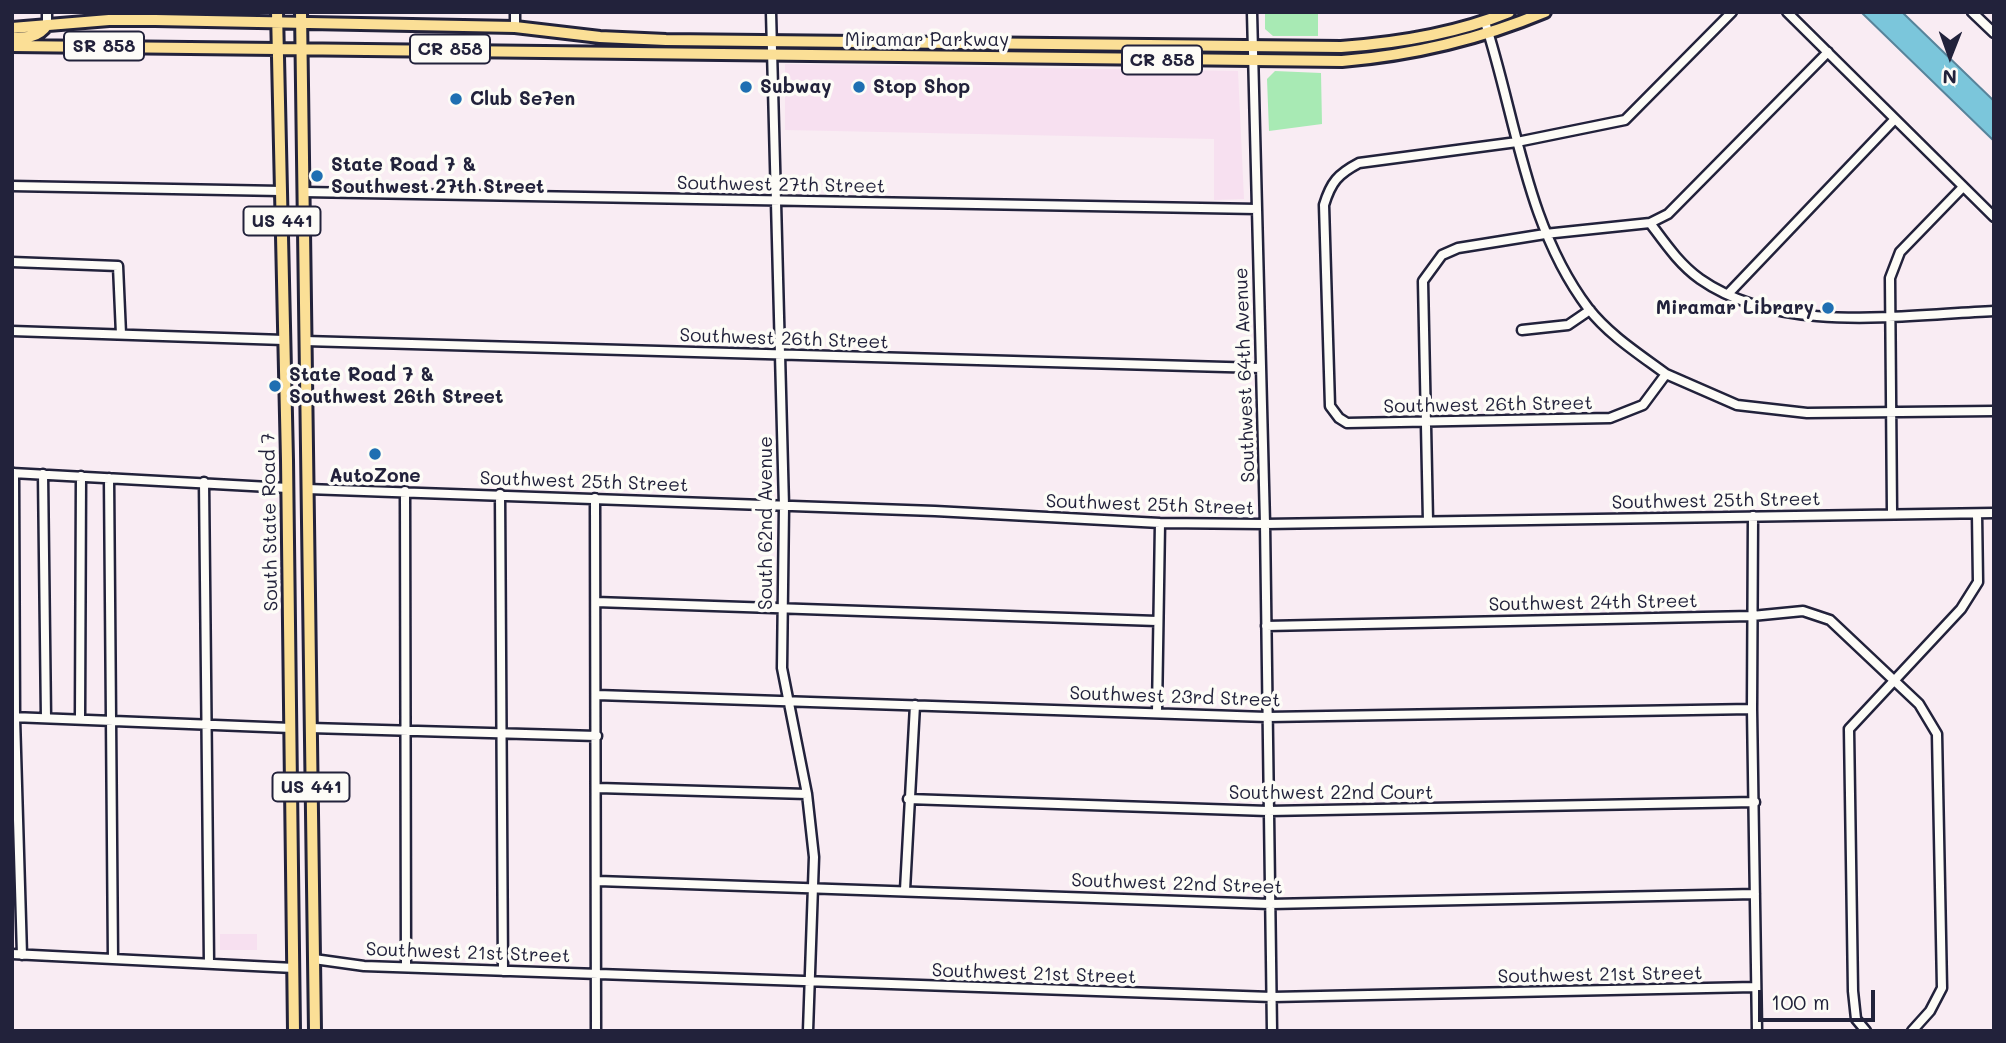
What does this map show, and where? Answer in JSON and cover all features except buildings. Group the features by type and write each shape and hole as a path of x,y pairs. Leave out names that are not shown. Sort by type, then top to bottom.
{"main road":[{"name":"Miramar Parkway","path":"301,18 515,27 600,37 772,42 1253,46 1382,44 1415,40 1485,22 1509,12"},
{"name":"Miramar Parkway","path":"301,47 772,57 1253,61 1383,58 1417,53 1489,35 1545,12"},
{"name":"SR 858","path":"12,28 113,16 301,18"},
{"name":"South State Road 7","path":"277,18 288,488 294,1031"},
{"name":"South State Road 7","path":"301,18 315,1031"},
{"path":"12,38 29,37 43,31 47,25"},
{"path":"1030,58 1042,50 1069,50 1085,45"},
{"name":"SR 858","path":"12,46 301,47"},
{"path":"287,460 296,479 307,489"},
{"path":"288,488 298,496 307,517"},
{"path":"294,932 314,959"},
{"path":"294,968 305,977 314,995"}],"street":[{"path":"47,12 47,25"},
{"path":"514,12 515,27"},
{"name":"South 62nd Avenue","path":"771,12 784,506 782,668 807,794 814,857 808,1031"},
{"name":"Southwest 64th Avenue","path":"1252,12 1265,524 1272,1031"},
{"path":"1517,142 1625,120 1732,12"},
{"path":"1787,12 1994,217"},
{"path":"1972,12 1994,33"},
{"path":"1485,22 1545,234 1564,272 1590,310 1624,343 1665,374 1737,405 1807,413 1994,411"},
{"path":"1428,521 1423,281 1432,265 1442,255 1458,248 1545,234 1650,223 1668,214 1828,52"},
{"path":"1728,294 1894,120"},
{"name":"Southwest 26th Street","path":"1517,142 1359,163 1338,174 1330,186 1324,205 1330,406 1339,418 1347,423 1427,424 1610,418 1643,405 1665,374"},
{"path":"12,186 281,191"},
{"path":"1892,512 1890,278 1900,252 1964,187"},
{"name":"Southwest 27th Street","path":"304,192 1257,209"},
{"path":"1650,223 1677,259 1701,279 1750,306 1795,316 1994,311"},
{"path":"12,262 118,266 121,334"},
{"path":"1522,330 1568,325 1590,310"},
{"path":"12,331 284,340"},
{"name":"Southwest 26th Street","path":"305,341 1261,368"},
{"path":"288,488 13,473 13,718 17,954 294,968"},
{"path":"43,474 46,718"},
{"path":"80,719 81,476"},
{"path":"109,478 113,959"},
{"path":"204,482 209,963"},
{"name":"Southwest 25th Street","path":"307,489 499,494 1160,523 1265,524 1892,512 1994,513"},
{"path":"405,491 406,967"},
{"path":"499,494 503,971"},
{"path":"595,498 598,788 596,1031"},
{"path":"1866,1031 1856,1019 1853,991 1849,729 1961,609 1978,582 1977,514"},
{"path":"1753,516 1752,709 1757,1031"},
{"path":"1157,712 1160,523"},
{"path":"596,602 1157,621"},
{"name":"Southwest 24th Street","path":"1266,626 1752,616 1803,611 1830,621 1919,704 1937,734 1942,988 1930,1011 1912,1031"},
{"name":"Southwest 23rd Street","path":"597,695 1267,717 1752,709"},
{"path":"905,890 915,705"},
{"path":"13,718 291,728"},
{"path":"310,728 597,736"},
{"path":"598,788 807,794"},
{"name":"Southwest 22nd Court","path":"908,799 1268,811 1755,802"},
{"name":"Southwest 22nd Street","path":"598,881 1270,904 1755,894"},
{"name":"Southwest 21st Street","path":"314,959 364,966 1272,997 1755,987"}],"shaded area":[{"path":"785,64 1238,71 1244,199 1214,200 1214,139 785,130"},
{"path":"220,934 257,934 257,950 220,950"}],"green space":[{"path":"1265,12 1318,12 1318,36 1273,36 1265,29"},
{"path":"1275,71 1321,73 1322,124 1269,131 1267,79"}],"water":[{"path":"1861,12 1902,12 1994,101 1994,141"}],"place":[{"name":"Subway","path":"746,87"},
{"name":"Stop Shop","path":"859,87"},
{"name":"Club Se7en","path":"456,99"},
{"name":"State Road 7 & Southwest 27th Street","path":"317,176"},
{"name":"Miramar Library","path":"1828,308"},
{"name":"State Road 7 & Southwest 26th Street","path":"275,386"},
{"name":"AutoZone","path":"375,454"}]}
